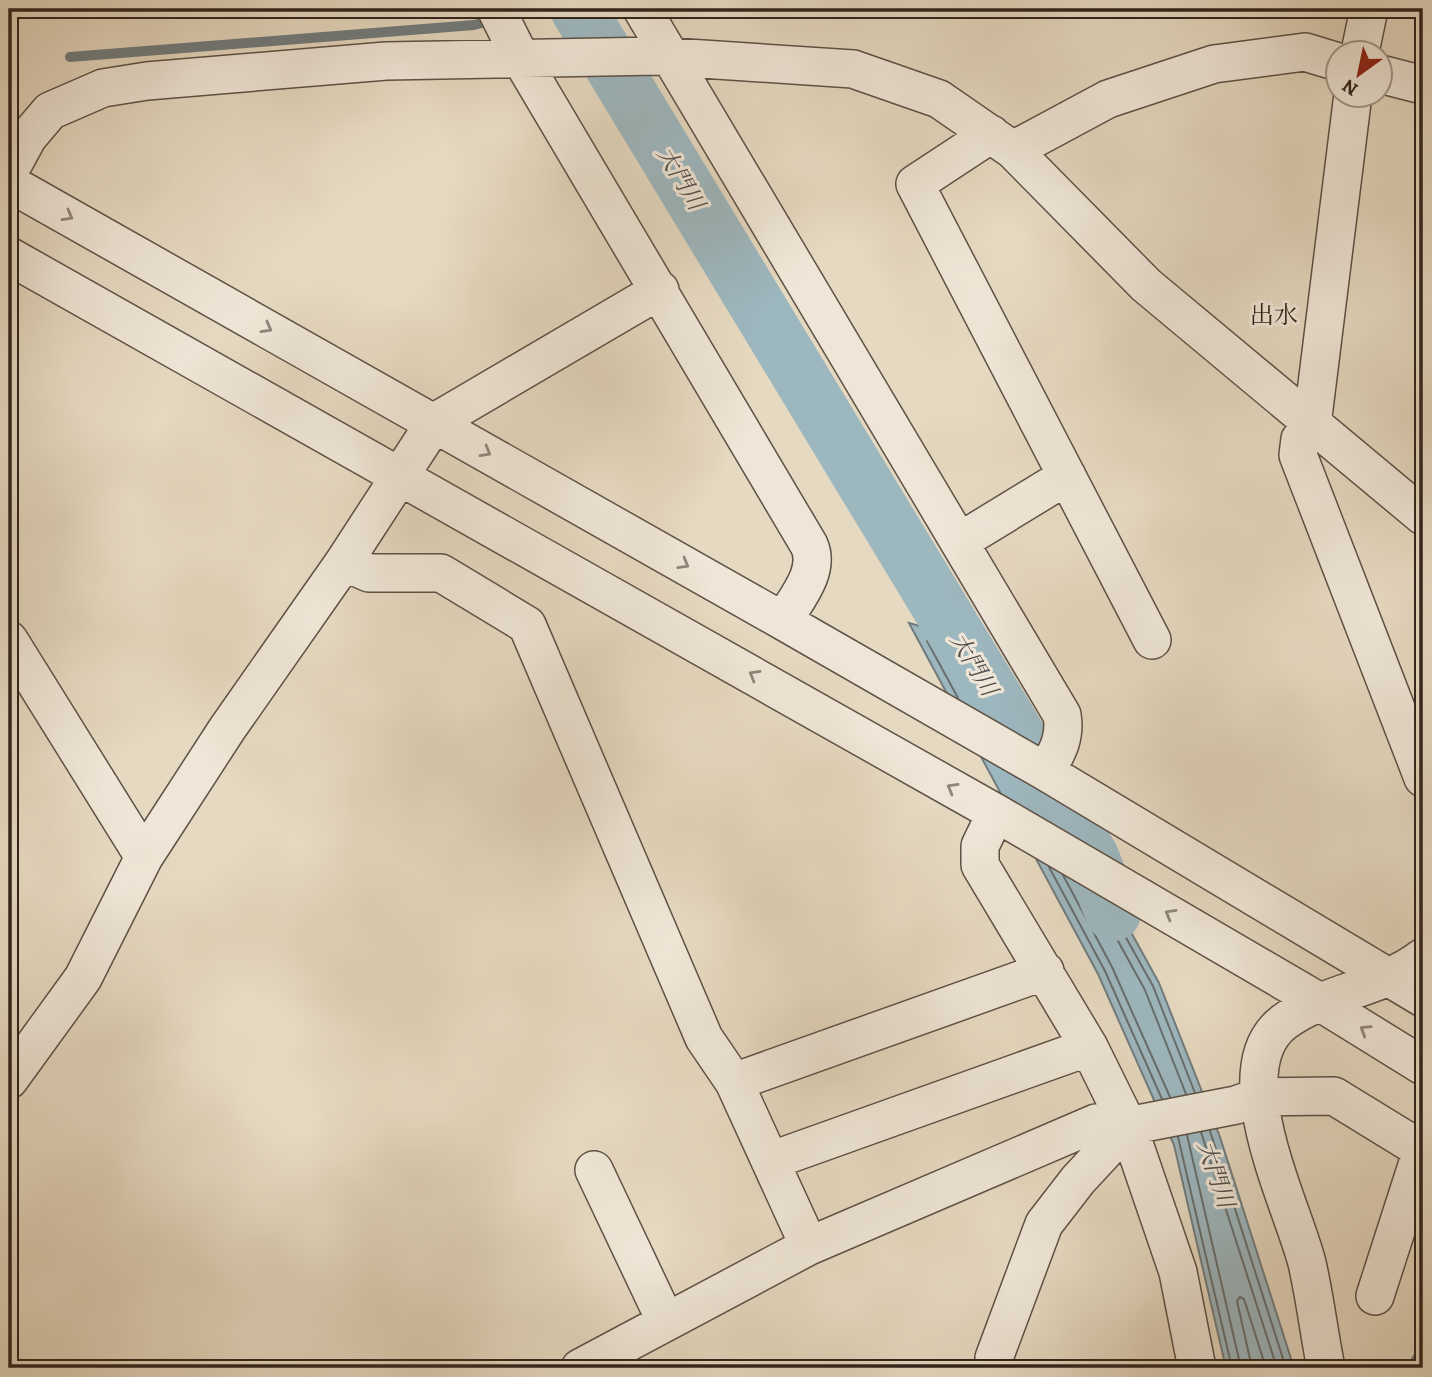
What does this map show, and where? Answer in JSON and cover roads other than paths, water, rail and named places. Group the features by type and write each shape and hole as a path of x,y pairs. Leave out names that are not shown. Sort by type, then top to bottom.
{"street":[{"path":"496,9 529,59 814,556 812,569 783,621"},
{"path":"642,9 663,56 1062,715 1065,731 1061,745 1046,772"},
{"path":"1363,38 1368,9"},
{"path":"1152,640 915,184 1002,142 1108,99 1214,64 1305,52 1324,58"},
{"path":"9,172 28,137 50,111 103,88 225,73 333,65 663,56 853,69 939,99 1002,142 1146,285 1423,516"},
{"path":"1394,78 1423,85"},
{"path":"1351,108 1312,425 1300,439 1298,455 1423,778"},
{"path":"9,183 435,422 1046,772 1423,998"},
{"path":"9,256 996,813 1318,1001 1423,1066"},
{"path":"9,1080 83,978 145,857 435,422 660,290"},
{"path":"959,542 1067,476"},
{"path":"344,562 369,573 441,573 527,625 704,1038 734,1082 809,1246"},
{"path":"9,640 145,857"},
{"path":"996,813 980,846 980,865 1045,971 1133,1125 1178,1272 1196,1352 1197,1368"},
{"path":"1247,1101 1266,1045 1282,1023 1318,1001 1389,976 1423,957"},
{"path":"734,1082 1045,971"},
{"path":"770,1161 1089,1047"},
{"path":"580,1368 809,1246 1096,1123 1133,1125 1247,1101 1335,1096 1422,1150 1374,1296"},
{"path":"1247,1101 1265,1129 1306,1263 1326,1368"},
{"path":"994,1358 1044,1224 1078,1180 1133,1125"},
{"path":"594,1170 666,1322"}],"water":[{"path":"909,623 970,640 1159,983 1220,1137 1294,1368 1226,1368 1174,1145 1098,974"}],"waterway":[{"path":"509,15 531,9"},
{"name":"大門川","path":"578,9 1091,857 1113,913"},
{"path":"70,57 474,25 494,20"},
{"path":"1411,1368 1423,1349"}],"district":[{"name":"出水","path":"1274,315"}]}
